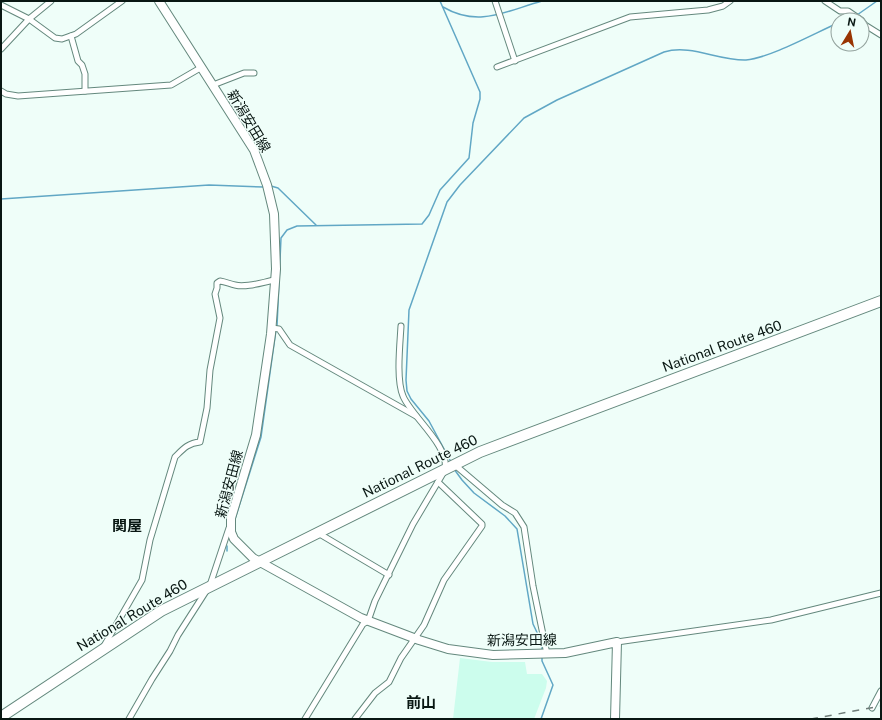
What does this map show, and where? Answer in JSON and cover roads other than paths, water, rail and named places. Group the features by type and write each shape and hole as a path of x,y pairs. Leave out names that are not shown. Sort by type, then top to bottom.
{"highway":[{"name":"National Route 460","path":"1,717 103,648 162,611 210,585 262,561 480,452 881,301"}],"main road":[{"name":"新潟安田線","path":"159,1 254,150 272,200 275,228 275,280 272,328 256,435 230,525 231,532 237,545 253,558 262,561 345,610 368,621 448,649 469,653 536,655 565,653 617,642"},
{"path":"615,719 617,642"}],"street":[{"path":"1,49 29,19 51,1"},
{"path":"1,6 29,19 55,38 62,39 71,36 122,1"},
{"path":"495,1 515,61"},
{"path":"497,67 630,17 708,10 723,6 730,1"},
{"path":"825,1 840,11 845,12"},
{"path":"870,28 881,35"},
{"path":"71,36 78,61 82,65 85,74 85,91"},
{"path":"1,91 6,94 18,96 171,85 202,67"},
{"path":"213,85 244,73 254,73"},
{"path":"103,648 142,580 150,540 175,457 193,442 200,442 207,408 210,370 220,318 215,294 218,288 217,284 220,281 229,282 234,286 275,280"},
{"path":"402,326 400,384 403,397 440,450 446,465 515,513 524,527 533,586 548,654"},
{"path":"272,328 279,329 290,345 418,418"},
{"path":"305,719 363,624 368,621 375,600 389,575 413,524 438,482 449,467"},
{"path":"355,719 375,693 389,682 401,658 424,625 444,580 482,526 482,524 438,482"},
{"path":"129,719 178,635 210,585 223,542 230,525"},
{"path":"318,533 389,575"},
{"path":"617,642 771,620 881,593"},
{"path":"872,708 881,691"}],"waterway":[{"path":"277,326 281,238 287,230 297,226 422,224 429,215 440,190 469,158 473,123 480,99 480,92 440,1"},
{"path":"443,7 456,13 481,17 504,13 542,1"},
{"path":"861,12 877,1"},
{"path":"451,462 429,421 411,399 407,391 406,380 409,310 447,202 460,185 524,118 557,100 664,52 674,50 695,51 736,60 746,60 780,50 830,27"},
{"path":"1,199 209,185 264,187"},
{"path":"271,186 278,188 316,225"},
{"path":"235,519 261,437 276,330"},
{"path":"454,469 474,493 505,516 517,529 533,624 542,643 542,650"},
{"path":"227,546 227,551"},
{"path":"541,719 553,685 542,661 542,656"}],"railway":[{"path":"811,719 881,706"}],"district":[{"name":"関屋","path":"127,526"},
{"name":"前山","path":"421,703"}]}
